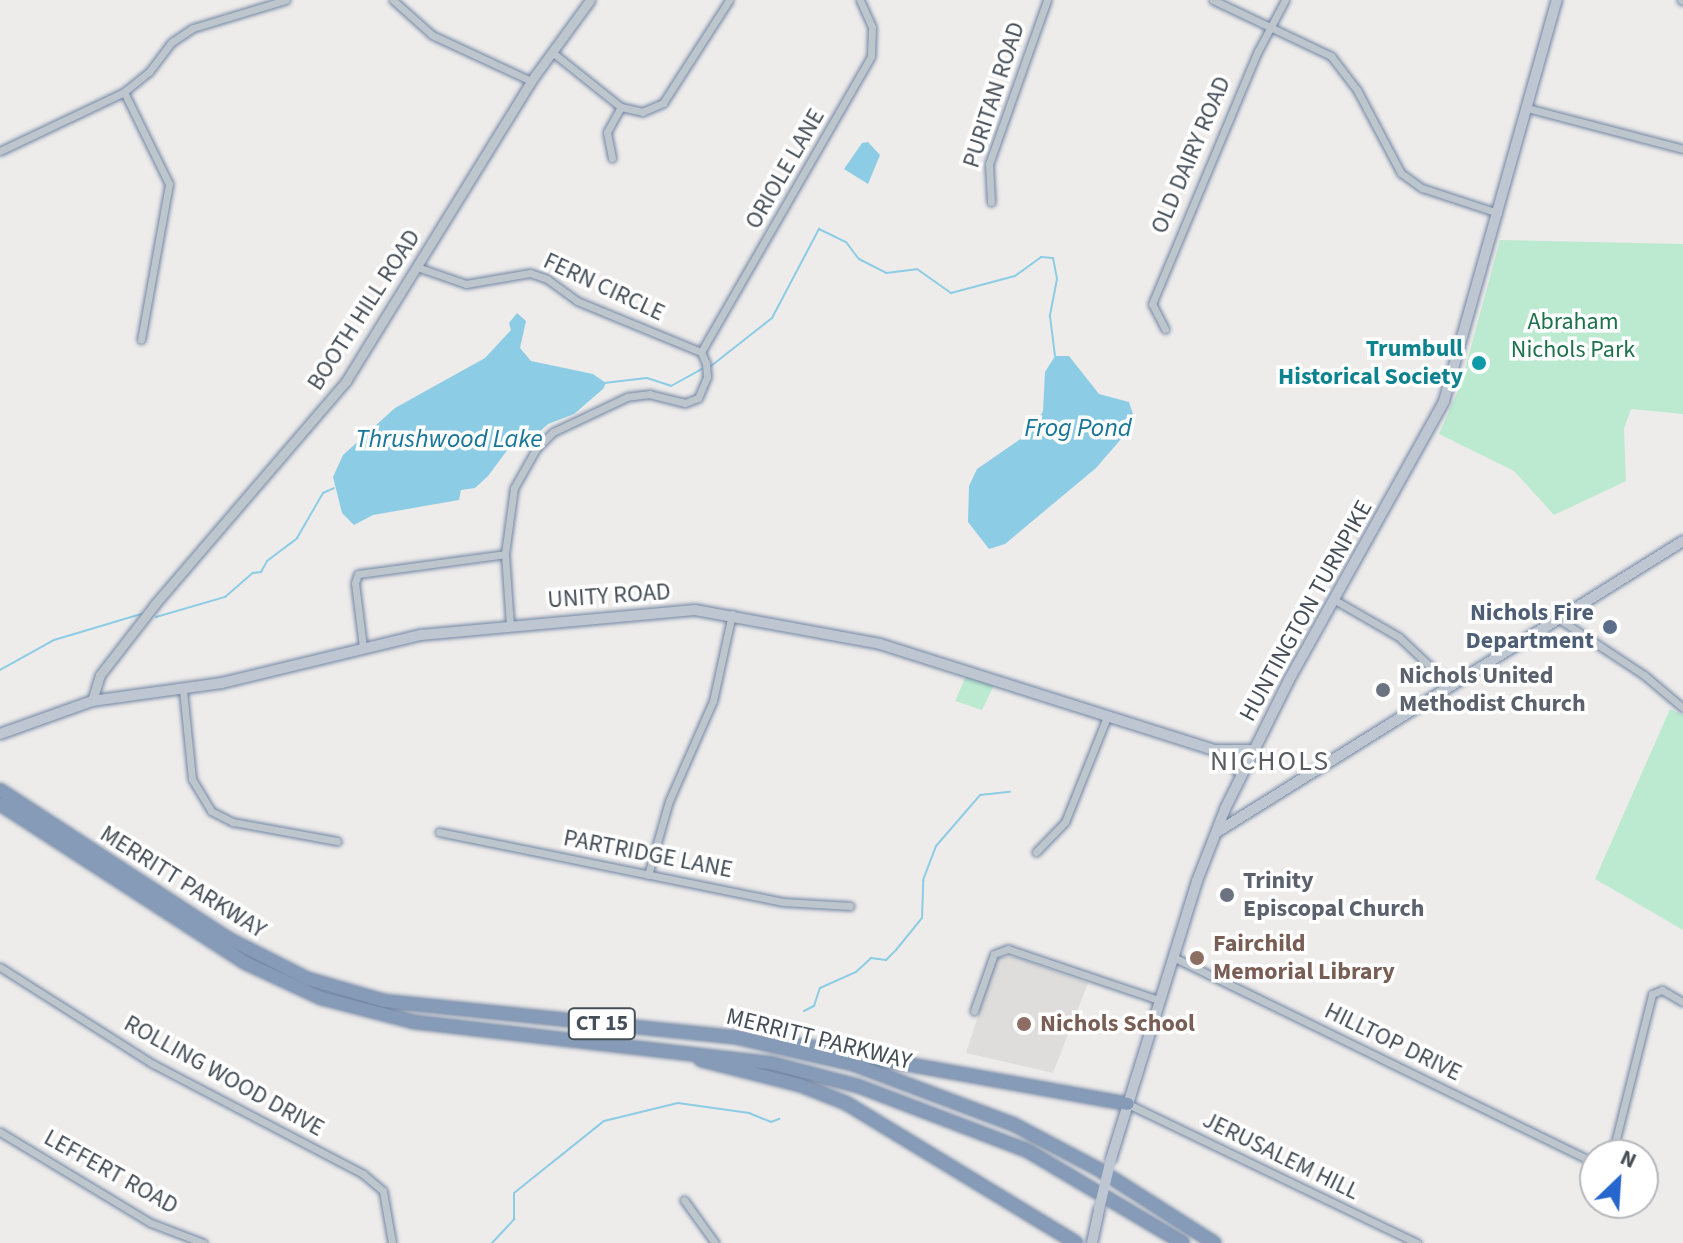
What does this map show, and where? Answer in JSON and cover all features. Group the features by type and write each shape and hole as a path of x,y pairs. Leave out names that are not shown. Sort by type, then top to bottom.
{"highway":[{"name":"MERRITT PARKWAY","path":"0,790 229,939 337,989 443,1009 735,1037 853,1064 970,1105 1056,1145 1214,1243"},
{"name":"MERRITT PARKWAY","path":"0,804 246,963 311,995 414,1022 770,1063 900,1101 1028,1151 1183,1243"},
{"path":"735,1037 1128,1104"},
{"path":"655,1049 800,1085 846,1103 1076,1243"},
{"path":"1142,1217 1169,1243"},
{"path":"1183,1223 1222,1243"}],"main road":[{"name":"HUNTINGTON TURNPIKE","path":"1092,1243 1111,1159 1159,1000 1215,833 1241,773 1333,599 1444,401 1500,214 1557,0"},
{"path":"1215,833 1683,541"},
{"name":"UNITY ROAD","path":"0,734 92,701 183,690 363,647 510,625 657,611 732,614 880,644 1215,750 1253,750"},
{"name":"UNITY ROAD","path":"1215,750 1241,773"}],"street":[{"path":"0,151 124,92 149,72 172,42 193,28 286,0"},
{"path":"393,0 432,35 531,81"},
{"name":"BOOTH HILL ROAD","path":"92,701 100,675 155,604 346,381 531,81 590,0"},
{"path":"552,52 621,107 642,112 663,103 729,0"},
{"name":"ORIOLE LANE","path":"701,352 871,56 872,27 860,0"},
{"name":"PURITAN ROAD","path":"991,202 989,164 1047,0"},
{"path":"1213,0 1341,65 1401,173 1422,188 1500,214"},
{"name":"OLD DAIRY ROAD","path":"1165,329 1152,304 1269,26 1285,0"},
{"path":"124,92 169,184 141,340"},
{"path":"612,158 607,132 621,107"},
{"path":"1527,108 1683,149"},
{"name":"FERN CIRCLE","path":"417,267 466,284 530,273 595,310 701,352"},
{"path":"510,625 505,554 514,488 536,449 553,432 627,397 650,394 685,403 698,398 707,377 701,352"},
{"path":"363,647 355,583 358,574 505,554"},
{"path":"1333,599 1399,637 1451,686"},
{"path":"648,875 669,801 713,701 732,614"},
{"path":"1559,619 1644,675 1683,708"},
{"path":"183,690 192,779 206,805 233,822 337,841"},
{"path":"1036,852 1065,822 1107,717"},
{"name":"PARTRIDGE LANE","path":"439,832 783,902 850,906"},
{"path":"974,1011 994,954 1008,949 1159,1000"},
{"name":"HILLTOP DRIVE","path":"1173,957 1579,1155"},
{"name":"ROLLING WOOD DRIVE","path":"0,967 153,1064 363,1174 383,1191 392,1243"},
{"path":"1616,1139 1652,994 1662,990 1683,1002"},
{"name":"JERUSALEM HILL","path":"1128,1104 1417,1243"},
{"name":"LEFFERT ROAD","path":"0,1132 151,1223 203,1243"},
{"path":"684,1200 715,1243"}],"shaded area":[{"name":"Nichols School","path":"997,957 1015,957 1088,983 1053,1073 966,1053"}],"green space":[{"name":"Abraham Nichols Park","path":"1500,240 1683,244 1683,414 1631,409 1624,429 1626,481 1554,515 1514,471 1439,434 1461,384"},
{"path":"969,669 997,679 982,710 955,701"},
{"path":"1670,709 1683,715 1683,930 1595,879"}],"water":[{"path":"868,142 880,155 868,184 844,169 862,143"},
{"name":"Thrushwood Lake","path":"517,313 526,321 520,348 531,361 593,374 606,383 603,389 574,414 548,424 536,435 517,437 488,476 475,488 461,490 459,500 373,515 354,525 342,513 333,477 343,455 395,408 485,358 511,330 509,323"},
{"name":"Frog Pond","path":"1055,356 1069,356 1099,394 1129,402 1133,414 1128,431 1096,468 1005,544 989,549 968,522 969,486 977,469 1032,431 1043,411 1045,372"}],"waterway":[{"path":"711,366 772,318 819,229 846,242 859,259 886,273 917,269 951,293 1015,276 1041,257 1053,258 1057,279 1050,316 1055,356"},
{"path":"604,383 647,378 671,386 702,369"},
{"path":"156,617 225,597 253,573 261,572 267,561 297,538 323,493 334,488"},
{"path":"0,670 54,640 141,614"},
{"path":"804,1011 814,1006 820,988 856,972 871,958 886,960 896,950 922,918 923,880 936,846 980,795 1010,792"},
{"path":"492,1243 514,1219 514,1193 604,1121 678,1103 749,1113 771,1122 779,1119"}],"place":[{"name":"Trumbull Historical Society","path":"1479,363"},
{"name":"Nichols Fire Department","path":"1610,627"},
{"name":"Nichols United Methodist Church","path":"1383,690"},
{"name":"Trinity Episcopal Church","path":"1227,895"},
{"name":"Fairchild Memorial Library","path":"1197,958"},
{"name":"Nichols School","path":"1024,1024"}],"district":[{"name":"NICHOLS","path":"1270,761"}]}
